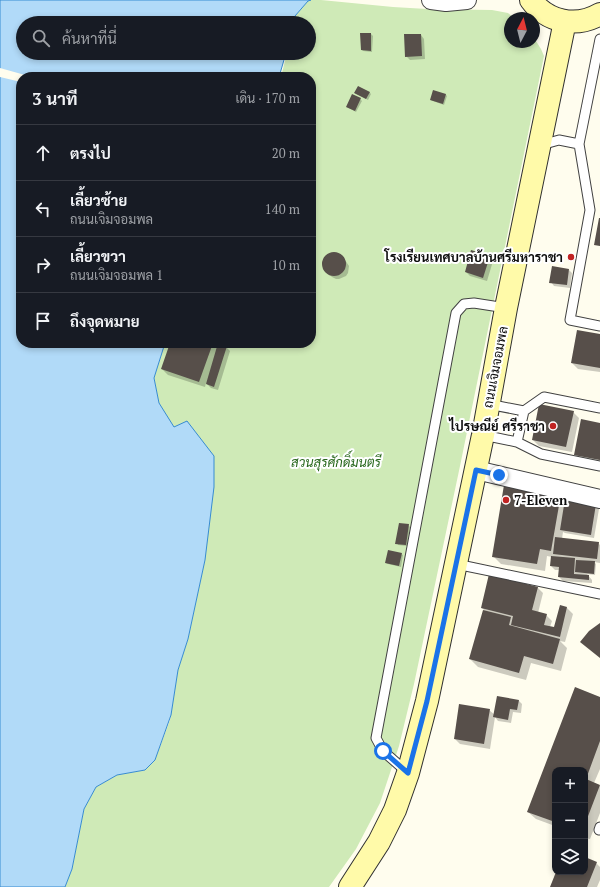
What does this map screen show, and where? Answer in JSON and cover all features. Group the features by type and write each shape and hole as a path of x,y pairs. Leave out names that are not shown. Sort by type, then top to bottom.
{"main road":[{"path":"531,0 536,6 552,18 564,21 572,22 586,20 600,14"},
{"name":"ถนนเจิมจอมพล","path":"350,887 379,842 395,810 408,773 427,701 476,470 506,308 564,21"}],"street":[{"path":"431,0 446,2 467,0"},
{"path":"476,470 600,499"}],"lane":[{"path":"600,39 579,144 590,210 570,320 600,326"},
{"path":"540,145 559,140 579,144"},
{"path":"408,773 383,751 376,738 456,313 464,304 474,303 506,308"},
{"path":"517,442 524,411 544,397 600,408"},
{"path":"488,404 524,411"},
{"path":"483,435 517,442 541,454 600,466"},
{"path":"456,564 600,594"}],"green space":[{"name":"สวนสุรศักดิ์มนตรี","path":"311,0 427,9 492,10 504,12 504,48 540,47 544,56 460,466 414,684 399,746 380,803 356,849 329,887 65,887 72,869 84,809 96,787 117,775 145,770 155,760 170,720 178,670 188,639 205,560 174,427 165,419 159,403 154,378 163,348 316,348 316,72 282,72 285,60 316,60 316,16 295,16 308,1"}],"water":[{"path":"0,0 311,0 308,1 295,16 16,16 16,60 284,60 280,72 16,72 16,348 163,348 154,378 159,403 174,427 187,421 214,456 214,487 205,560 188,639 178,670 171,715 155,760 145,770 117,775 96,787 84,809 72,869 65,887 0,887"}],"pier":[{"path":"0,68 16,72 16,81 0,77"}],"building":[{"path":"360,33 371,33 371,51 361,50"},
{"path":"404,34 421,34 422,56 405,57"},
{"path":"358,86 370,92 366,99 354,93"},
{"path":"433,90 446,94 443,104 430,100"},
{"path":"352,94 361,98 355,111 346,107"},
{"path":"600,218 600,246 594,245"},
{"path":"471,250 490,256 483,278 465,272"},
{"path":"334,252 342,256 346,264 342,272 334,276 326,272 322,264 326,256"},
{"path":"552,266 569,269 567,285 549,283"},
{"path":"577,330 600,334 600,368 571,363"},
{"path":"168,348 211,348 199,382 161,369"},
{"path":"217,348 226,348 214,387 206,384"},
{"name":"ไปรษณีย์ ศรีราชา","path":"539,404 574,411 566,447 532,440"},
{"path":"581,419 600,423 600,460 574,455"},
{"path":"504,485 561,494 551,551 540,549 537,564 492,557"},
{"path":"565,499 596,504 591,535 560,530"},
{"path":"399,523 409,524 406,545 395,544"},
{"path":"555,537 599,542 597,559 553,554"},
{"path":"388,550 402,553 399,566 385,563"},
{"path":"551,556 575,558 574,574 589,575 589,580 558,577 559,567 550,566"},
{"path":"576,560 595,561 594,574 575,572"},
{"path":"489,574 538,587 532,610 547,614 544,625 554,627 560,605 567,607 560,637 511,625 513,616 481,608"},
{"path":"483,610 511,617 509,625 560,639 553,664 524,656 519,673 469,659"},
{"path":"600,623 600,658 580,642 589,631"},
{"path":"575,687 600,697 600,741 588,774 588,767 552,767 552,821 527,812"},
{"path":"497,696 519,700 517,710 510,709 508,720 493,717"},
{"path":"459,704 490,709 484,744 454,739"},
{"path":"588,780 600,785 588,816"},
{"path":"588,858 597,862 587,887 550,887 555,875 588,875"}],"place":[{"name":"โรงเรียนเทศบาลบ้านศรีมหาราชา","path":"571,257"},
{"name":"ไปรษณีย์ ศรีราชา","path":"553,426"},
{"name":"7-Eleven","path":"506,500"}],"route":[{"path":"383,751 408,773 427,701 476,470 499,475"}]}
